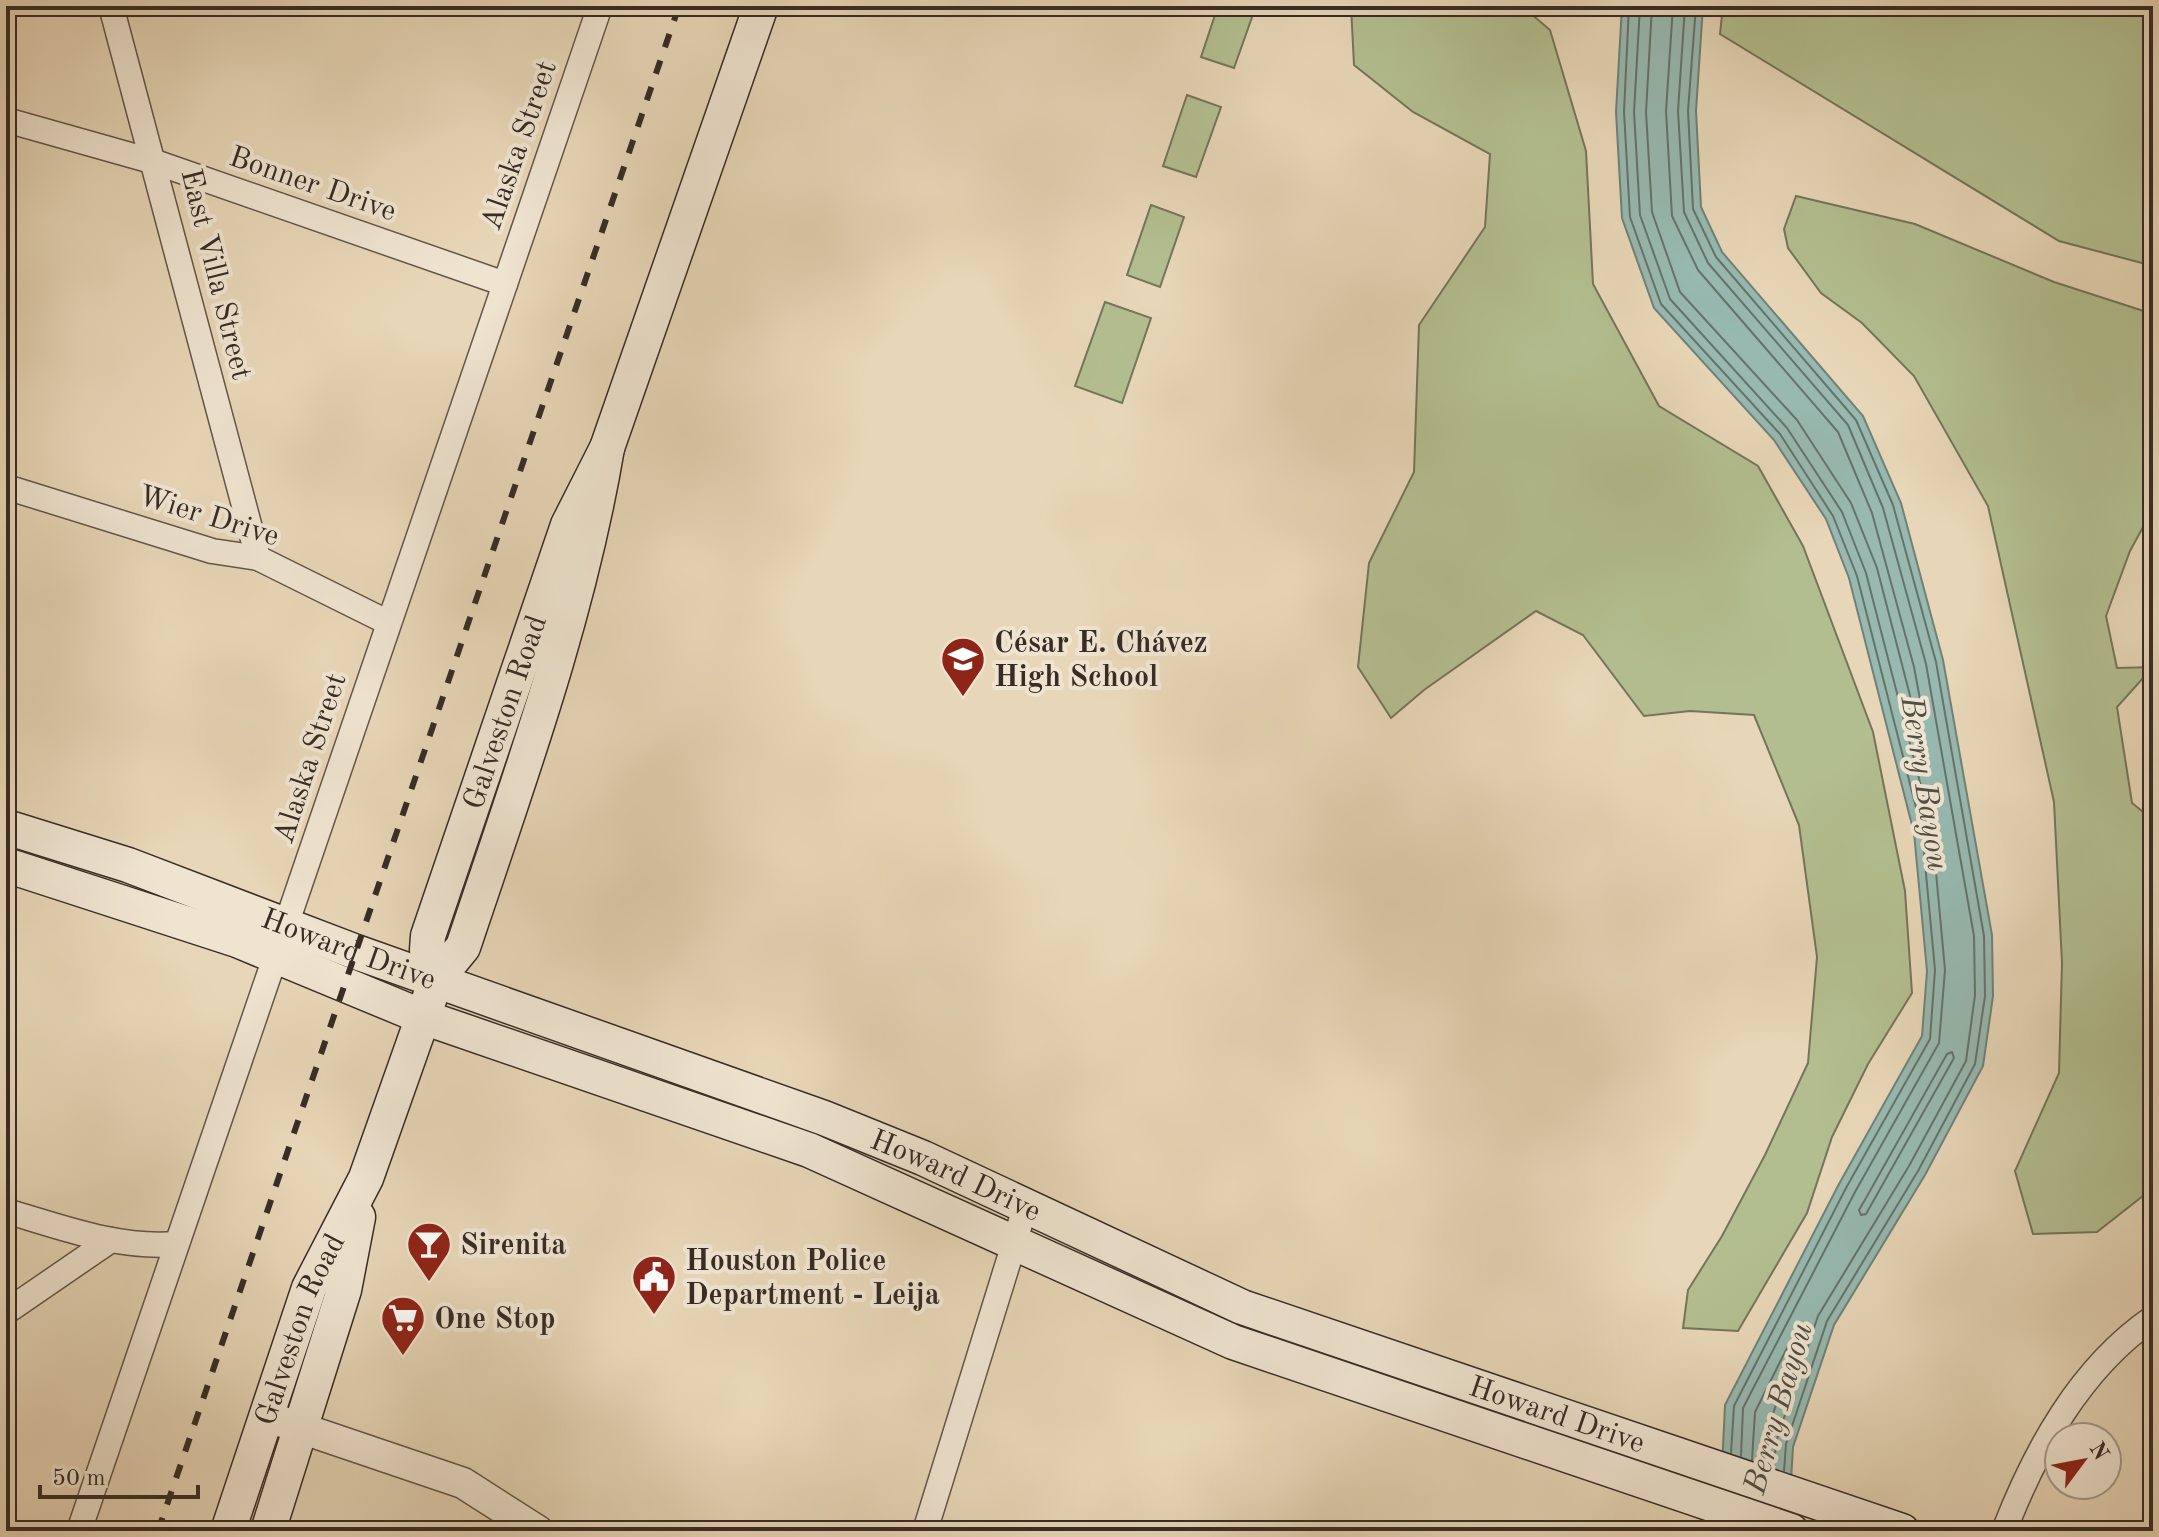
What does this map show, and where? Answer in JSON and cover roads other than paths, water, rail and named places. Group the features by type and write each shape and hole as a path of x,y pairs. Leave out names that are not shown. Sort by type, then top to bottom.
{"main road":[{"name":"Galveston Road","path":"228,1531 309,1288 366,1178 436,980 463,947 543,650 593,534 607,448 761,6"},
{"name":"Howard Drive","path":"6,827 128,865 436,980 766,1097 923,1158 1242,1307 1902,1531"},
{"name":"Howard Drive","path":"6,865 237,940 423,1017 850,1167 1233,1342 1791,1531"},
{"path":"754,1131 766,1097"},
{"name":"Galveston Road","path":"268,1531 344,1290 366,1178"},
{"path":"1233,1342 1242,1307"},
{"path":"1503,1433 1516,1398"}],"street":[{"name":"East Villa Street","path":"111,6 258,558"},
{"name":"Alaska Street","path":"79,1531 288,924 387,622 600,6"},
{"name":"Bonner Drive","path":"6,120 155,162 505,284"},
{"name":"Wier Drive","path":"6,487 212,551 258,558 387,622"},
{"path":"925,1531 1025,1208"},
{"path":"6,1211 111,1240 149,1246 176,1244"},
{"path":"6,1312 111,1240"},
{"path":"2004,1531 2024,1480 2090,1375 2153,1318"},
{"path":"266,1415 463,1483 538,1531"}],"water":[{"name":"Berry Bayou","path":"1622,6 1703,6 1696,111 1701,207 1722,252 1863,416 1901,503 1943,660 1992,935 1993,996 1983,1066 1925,1175 1834,1325 1793,1447 1788,1531 1719,1531 1725,1405 1839,1184 1922,1036 1927,971 1914,833 1849,578 1826,519 1774,440 1654,308 1622,218 1616,112"}],"railway":[{"path":"158,1531 679,6"}],"place":[{"name":"César E. Chávez High School","path":"963,698"},
{"name":"Sirenita","path":"429,1283"},
{"name":"Houston Police Department - Leija","path":"654,1316"},
{"name":"One Stop","path":"403,1357"}]}
